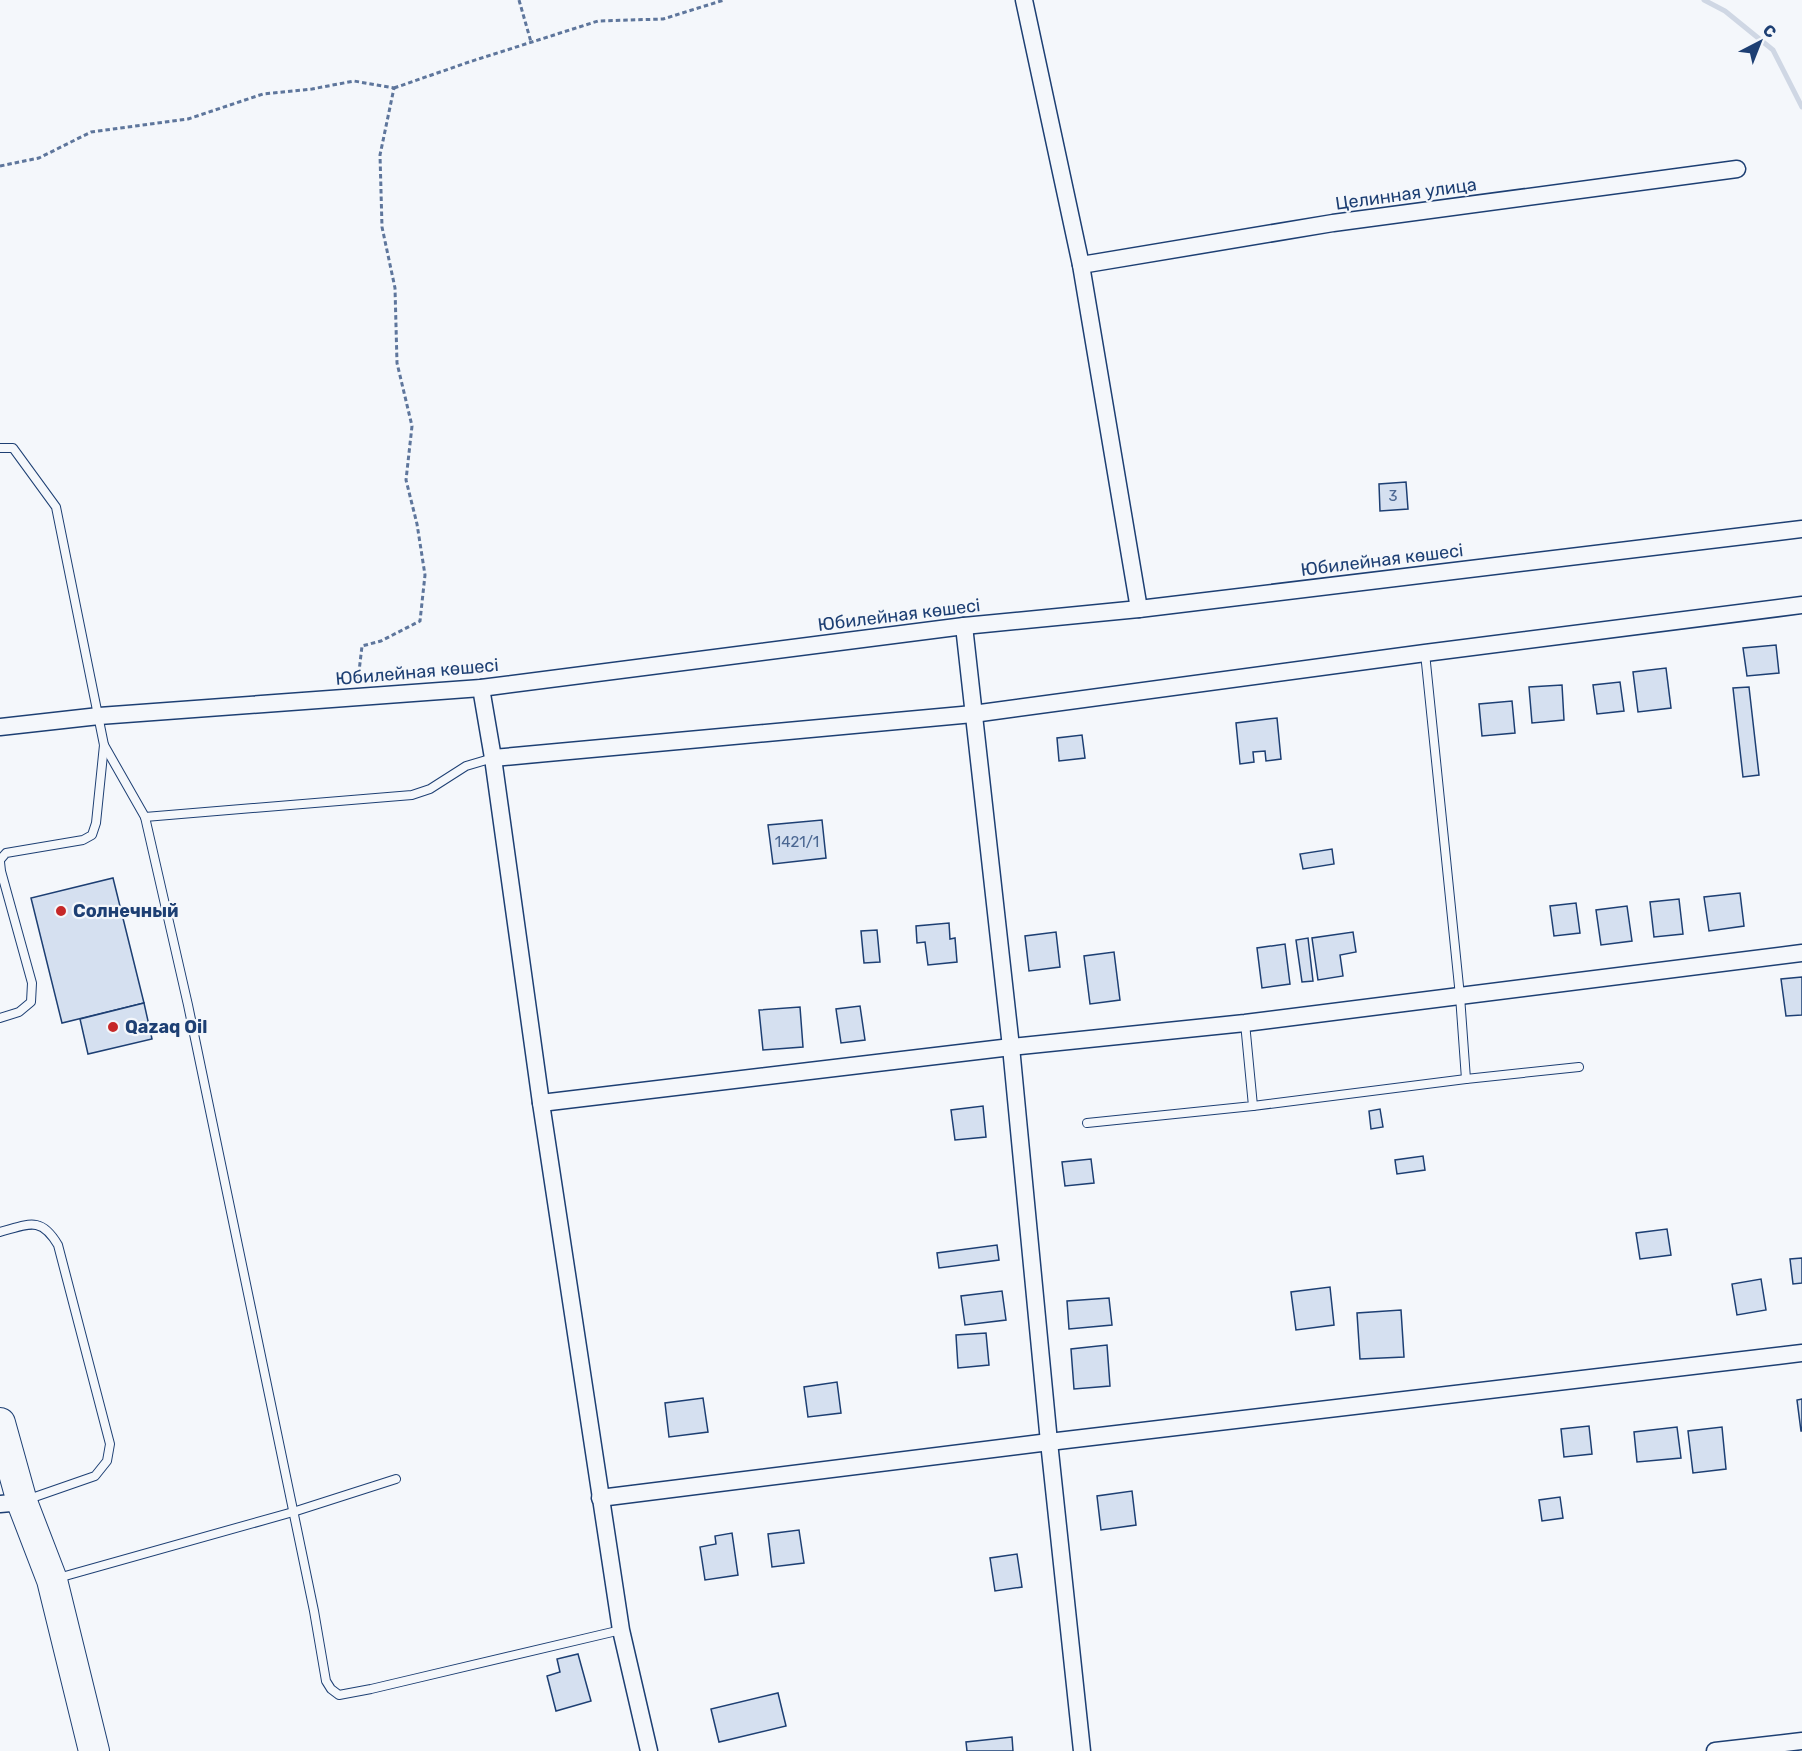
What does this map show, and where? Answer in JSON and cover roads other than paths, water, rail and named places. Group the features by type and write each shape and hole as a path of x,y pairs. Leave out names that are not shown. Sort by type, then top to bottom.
{"highway":[{"path":"0,1423 11,1503 52,1580 94,1751"}],"street":[{"path":"1024,0 1081,265 1139,609"},
{"name":"Целинная улица","path":"1081,265 1333,223 1737,169"},
{"name":"Юбилейная көшесі","path":"0,727 99,716 480,688 964,626 1139,609 1802,529"},
{"path":"493,758 973,714 1802,604"},
{"path":"964,626 1011,1047 1049,1442 1082,1751"},
{"path":"480,688 493,758 541,1103 600,1498 621,1630 649,1751"},
{"path":"541,1103 1011,1047 1245,1023 1802,953"},
{"path":"600,1498 1049,1442 1802,1353"},
{"path":"1715,1751 1802,1741"}],"lane":[{"path":"0,448 13,448 56,507 104,745 96,823 92,835 83,840 6,853 0,861 32,983 31,1002 19,1012 0,1018"},
{"path":"1425,653 1460,996 1466,1079"},
{"path":"104,745 145,817 188,1005 326,1681 339,1695 621,1630"},
{"path":"145,817 412,795 430,789 466,766 493,758"},
{"path":"1245,1023 1253,1106"},
{"path":"1088,1123 1253,1106 1579,1067"},
{"path":"0,1232 33,1224 42,1226 51,1233 58,1245 110,1444 107,1461 95,1476 11,1503"},
{"path":"52,1580 293,1512 396,1479"}],"waterway":[{"path":"1704,0 1725,11 1773,50 1802,107"}],"place":[{"name":"Солнечный","path":"61,911"},
{"name":"Qazaq Oil","path":"113,1027"}]}
